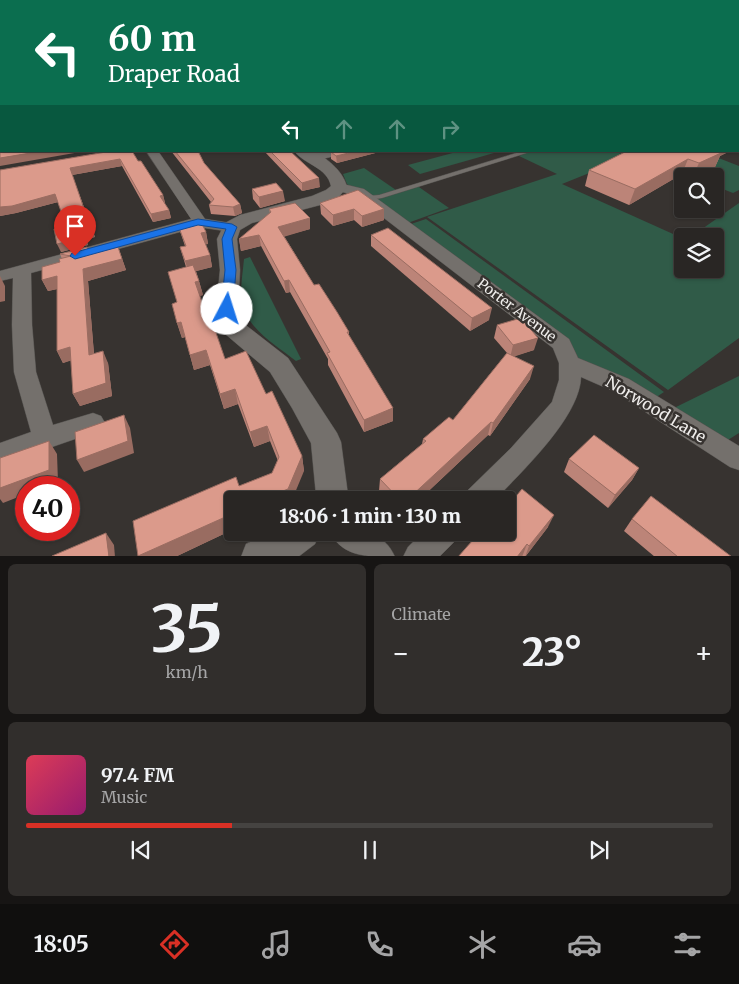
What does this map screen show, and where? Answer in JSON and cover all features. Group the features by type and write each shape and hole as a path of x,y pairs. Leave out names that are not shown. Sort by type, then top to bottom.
{"street":[{"path":"153,152 198,216 198,222"},
{"path":"306,155 331,152"},
{"path":"306,155 333,173 339,181 339,187 332,194 318,200 246,219 232,227 227,239 230,270 227,309 232,327 279,365 312,417 326,442 332,491"},
{"name":"Porter Avenue","path":"339,187 359,192 374,199 562,344 570,363"},
{"path":"0,276 198,222 232,227"},
{"path":"22,270 22,325 25,372 45,438"},
{"path":"487,491 520,456 562,406 570,380 570,363"},
{"name":"Norwood Lane","path":"570,363 621,385 739,459"},
{"path":"0,454 93,423"},
{"path":"259,556 291,541"},
{"path":"358,541 380,556"},
{"path":"418,556 434,541"}],"lane":[{"path":"374,199 527,152"}],"green space":[{"path":"456,152 497,152 420,174 408,165"},
{"path":"528,152 616,152 629,157 562,184 674,234 674,278 724,278 724,228 703,228 718,218 724,218 724,214 739,203 739,338 668,390 427,217 557,174 519,156"},
{"path":"716,157 739,166 739,190 733,193 724,190 724,168 714,168"},
{"path":"364,168 396,190 416,185 449,208 405,224 347,184 343,174"},
{"path":"426,219 664,392 652,400 580,361 567,339 411,224"},
{"path":"250,257 301,359 296,361 260,333 247,315 243,305 241,285 244,259"},
{"path":"739,376 739,433 723,443 672,409"}],"building":[{"path":"0,152 37,152 0,158"},
{"path":"106,152 133,152 138,161 141,161 163,195 160,196 169,210 151,214 120,159 70,168 91,229 83,231 85,237 57,244 54,229 66,226 55,194 12,206 0,207 0,170"},
{"path":"176,152 198,152 204,163 240,204 233,207 209,205 214,199"},
{"path":"271,152 291,152 319,178 302,183"},
{"path":"331,152 353,152 336,156"},
{"path":"625,152 721,153 699,163 688,159 635,189 589,170"},
{"path":"276,183 283,191 259,197 252,189"},
{"path":"358,190 384,209 362,216 354,209 333,215 320,203"},
{"path":"295,203 310,218 278,227 314,285 319,284 337,312 393,408 364,420 327,353 330,352 289,280 284,281 259,235 239,239 271,212 269,209"},
{"path":"200,220 206,232 201,233 210,255 185,261 180,247 186,246 178,225"},
{"path":"388,228 492,308 472,318 371,235"},
{"path":"87,247 89,254 118,247 122,259 83,269 89,355 103,351 106,383 73,394 70,347 57,351 57,276 42,280 42,267 60,262 59,259 71,256 60,254"},
{"path":"193,265 199,281 195,282 210,325 213,324 225,359 246,351 266,394 272,391 302,456 288,489 283,491 224,491 224,518 138,556 133,521 236,477 239,486 272,473 279,457 267,426 250,432 235,389 220,394 206,350 190,355 181,322 177,323 172,304 177,302 168,272"},
{"path":"521,318 538,338 513,345 497,325"},
{"path":"507,353 534,366 493,423 491,422 417,491 391,491 380,479 426,441 423,439 449,417 453,420"},
{"path":"124,415 128,441 77,460 75,432"},
{"path":"594,435 639,468 615,495 569,459"},
{"path":"49,441 49,470 33,476 15,476 15,482 0,488 0,458"},
{"path":"522,489 554,515 529,546 527,544 518,556 459,556 472,541 516,541 516,496"},
{"path":"651,496 731,556 677,556 632,519"},
{"path":"106,533 109,556 52,556"}],"route":[{"path":"75,256 198,222 232,227 227,239 230,270 227,309"}]}
